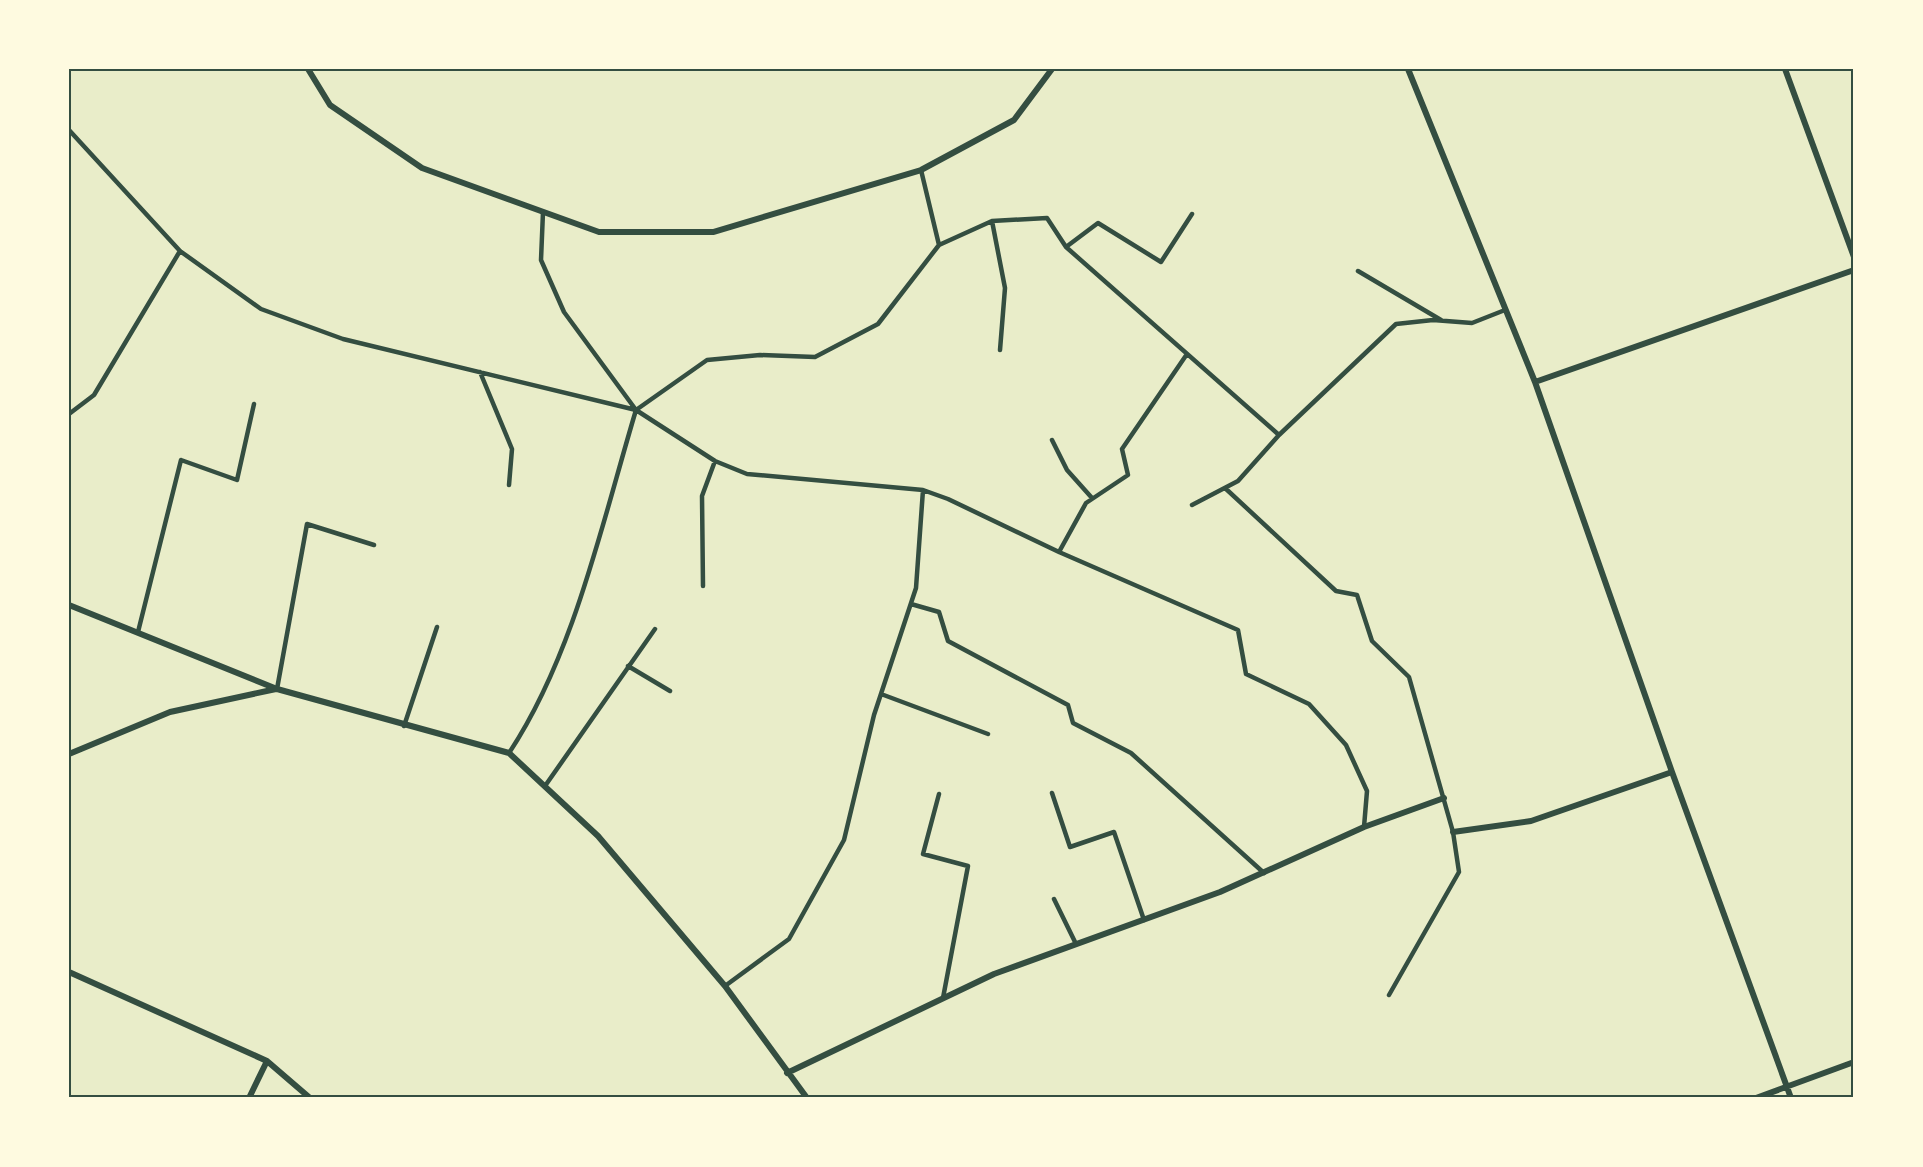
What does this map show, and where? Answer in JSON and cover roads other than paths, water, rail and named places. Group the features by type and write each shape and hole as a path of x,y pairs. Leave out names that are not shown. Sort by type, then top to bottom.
{"street":[{"path":"308,69 330,105 422,168 599,232 712,232 921,170 1014,120 1053,69"},
{"path":"1408,69 1535,382 1672,772 1791,1098"},
{"path":"1785,69 1854,257"},
{"path":"1535,382 1854,270"},
{"path":"69,604 277,689 404,726 509,753 598,836 725,986 807,1098"},
{"path":"69,754 170,712 277,689"},
{"path":"1453,832 1531,821 1672,772"},
{"path":"787,1073 994,974 1220,892 1364,827 1444,798"},
{"path":"69,972 267,1061 310,1098"},
{"path":"249,1098 267,1061"},
{"path":"1756,1098 1854,1062"}],"lane":[{"path":"69,130 180,251 261,309 343,339 636,410 715,461 747,474 923,490 948,499 1059,552 1238,630 1246,674 1309,704 1346,746 1367,791 1364,827"},
{"path":"921,170 939,245"},
{"path":"543,212 541,260 564,312 636,410"},
{"path":"1066,246 1098,223 1161,262 1192,214"},
{"path":"509,753 531,720 566,640 636,410 707,360 760,355 815,357 879,324 939,245 992,221 1047,219 1066,246 1279,435"},
{"path":"992,221 1005,288 1000,350"},
{"path":"69,414 94,394 180,251"},
{"path":"1358,271 1444,321"},
{"path":"1192,505 1238,481 1279,435 1396,324 1444,321 1472,323 1506,310"},
{"path":"1059,552 1086,503 1128,475 1122,449 1187,354"},
{"path":"480,372 512,450 509,485"},
{"path":"138,632 181,460 237,480 254,404"},
{"path":"1052,440 1067,470 1092,498"},
{"path":"703,586 702,496 715,461"},
{"path":"1225,488 1336,591 1357,595 1372,641 1409,677 1453,832 1459,872 1389,995"},
{"path":"725,986 789,939 844,840 881,694 916,588 923,490"},
{"path":"277,689 307,524 374,545"},
{"path":"911,604 939,612 948,641 1068,705 1073,723 1131,753 1264,873"},
{"path":"404,726 437,627"},
{"path":"545,786 655,629"},
{"path":"628,666 670,691"},
{"path":"881,694 988,734"},
{"path":"1052,793 1070,847 1114,832 1144,920"},
{"path":"939,794 923,854 968,866 943,998"},
{"path":"1054,899 1076,944"}]}
